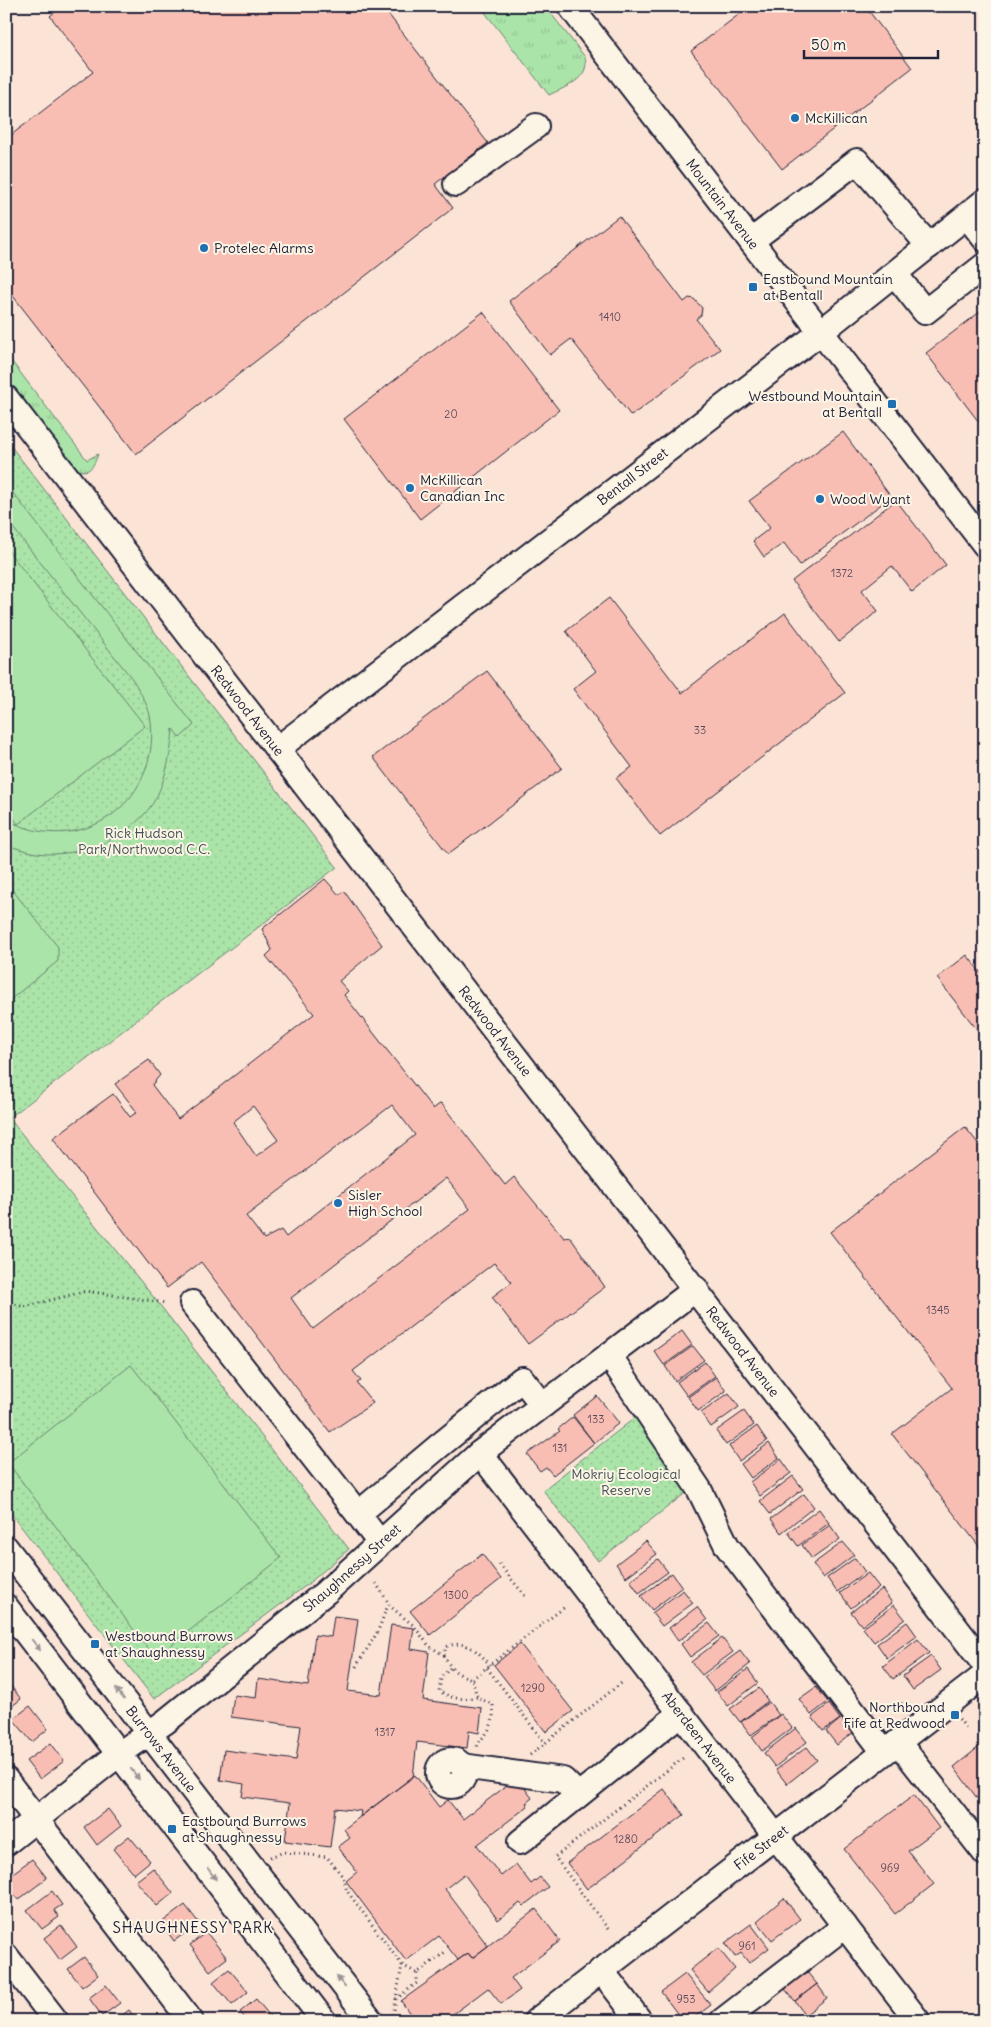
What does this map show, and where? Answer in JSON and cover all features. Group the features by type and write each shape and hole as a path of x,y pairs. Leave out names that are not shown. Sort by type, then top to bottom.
{"street":[{"name":"Mountain Avenue","path":"570,6 985,545"},
{"path":"456,184 536,126"},
{"path":"752,241 857,161 929,246"},
{"name":"Bentall Street","path":"276,749 822,332 985,201"},
{"path":"967,216 985,239"},
{"path":"894,274 925,312 985,265"},
{"name":"Redwood Avenue","path":"6,398 985,1665"},
{"name":"Shaughnessy Street","path":"6,1842 149,1733 326,1592 480,1453 696,1289"},
{"path":"192,1303 380,1543"},
{"path":"609,1355 699,1489 727,1546 891,1747 985,1853"},
{"path":"358,1514 522,1379 543,1405"},
{"name":"Aberdeen Avenue","path":"480,1453 918,2021"},
{"name":"Burrows Avenue","path":"6,1548 149,1733 382,2019"},
{"path":"6,1606 324,2021"},
{"name":"Fife Street","path":"536,2021 985,1675"},
{"path":"520,1842 681,1713"},
{"path":"469,1758 563,1780 578,1795"},
{"path":"6,1780 191,2021"},
{"path":"722,2021 845,1926"},
{"path":"6,1956 56,2021"},
{"path":"601,1970 640,2021"}],"path":[{"path":"6,1301 24,1307 86,1291 166,1304"},
{"path":"499,1564 526,1597"},
{"path":"376,1582 389,1603 414,1626 430,1646 444,1654 450,1668 457,1674 472,1679"},
{"path":"356,1667 376,1635 389,1603"},
{"path":"472,1679 566,1606"},
{"path":"444,1654 446,1647 452,1644 469,1646 477,1650 545,1743"},
{"path":"450,1668 441,1678 439,1691 449,1697 464,1700 477,1696"},
{"path":"469,1758 478,1743 485,1736 494,1717 493,1705 477,1696 472,1679"},
{"path":"526,1758 624,1682"},
{"path":"608,1929 555,1857 683,1758"},
{"path":"270,1857 284,1852 327,1857 343,1877 346,1891 402,1965 417,1973"},
{"path":"417,1973 445,1952"},
{"path":"396,1999 402,1965"},
{"path":"382,2019 396,1999 417,1983 417,1973"}],"green space":[{"path":"480,6 545,6 585,57 586,65 580,77 549,95"},
{"path":"6,354 87,460 98,454 90,468 84,471 75,468 6,379"},
{"name":"Rick Hudson Park/Northwood C.C.","path":"6,440 337,867 9,1118 163,1309 349,1549 308,1584 154,1699 6,1507"},
{"path":"6,484 194,725 180,738 173,729 168,763 157,796 148,810 121,834 105,842 71,852 36,853 6,845 6,819 34,830 61,833 86,828 109,817 128,800 142,778 150,751 150,716 133,680 6,519"},
{"path":"6,548 145,726 18,824 6,808"},
{"path":"6,882 58,947 58,961 6,1003"},
{"path":"131,1365 281,1558 155,1658 8,1463"},
{"name":"Mokriy Ecological Reserve","path":"637,1416 692,1488 598,1561 543,1490"}],"building":[{"name":"Protelec Alarms","path":"62,6 382,6 488,143 435,184 453,208 136,454 6,287 6,139 93,72 50,16"},
{"name":"McKillican","path":"750,6 865,6 912,68 782,169 691,51"},
{"path":"619,216 684,302 689,298 694,299 702,308 701,315 696,319 720,349 631,416 571,339 550,355 509,301"},
{"path":"985,308 985,430 926,353"},
{"path":"483,312 559,410 420,519 344,419"},
{"name":"Wood Wyant","path":"843,432 891,497 800,565 784,543 764,557 753,541 770,528 749,501"},
{"path":"896,500 946,565 912,592 892,566 862,590 878,611 839,642 792,581"},
{"path":"609,598 682,693 785,613 845,693 660,836 616,778 632,767 573,689 596,671 566,631"},
{"path":"487,671 562,768 448,854 373,757"},
{"path":"325,879 339,895 344,891 382,945 339,981 348,991 344,995 433,1109 441,1103 505,1185 514,1177 564,1238 570,1237 605,1287 528,1344 492,1297 512,1282 494,1263 353,1371 361,1381 357,1383 373,1403 330,1432 201,1262 167,1288 53,1138 113,1094 130,1117 137,1112 115,1084 149,1060 160,1075 152,1085 178,1119 314,1014 266,956 272,950 262,929","holes":["392,1105 415,1135 286,1237 281,1230 264,1239 246,1216","253,1106 278,1140 256,1156 233,1122","446,1178 470,1209 313,1329 291,1298"]},
{"path":"967,955 985,978 985,1034 982,1036 937,978"},
{"path":"965,1127 985,1152 985,1554 892,1434 952,1388 830,1232"},
{"path":"682,1331 692,1345 664,1365 654,1351"},
{"path":"693,1346 704,1360 675,1381 665,1366"},
{"path":"705,1362 715,1376 687,1396 677,1382"},
{"path":"716,1377 726,1391 698,1411 688,1397"},
{"path":"729,1393 739,1407 711,1427 701,1413"},
{"path":"597,1396 619,1423 594,1443 573,1415"},
{"path":"744,1411 754,1425 726,1445 716,1431"},
{"path":"573,1417 594,1443 553,1475 546,1467 540,1471 527,1454 560,1431 558,1429"},
{"path":"757,1426 767,1441 739,1461 729,1446"},
{"path":"769,1443 779,1458 751,1478 741,1464"},
{"path":"781,1459 791,1473 760,1496 750,1482"},
{"path":"793,1476 803,1489 770,1514 760,1501"},
{"path":"804,1494 814,1507 781,1533 771,1519"},
{"path":"819,1509 829,1523 798,1546 788,1532"},
{"path":"830,1525 840,1539 812,1559 802,1545"},
{"path":"646,1541 657,1554 626,1577 616,1564"},
{"path":"843,1542 854,1555 823,1578 813,1564"},
{"path":"482,1554 501,1579 430,1635 410,1611"},
{"path":"855,1558 865,1572 837,1592 827,1578"},
{"path":"658,1559 668,1572 639,1593 630,1580"},
{"path":"672,1573 682,1587 652,1610 641,1596"},
{"path":"868,1573 879,1587 851,1608 840,1593"},
{"path":"882,1589 892,1603 862,1626 851,1612"},
{"path":"683,1590 693,1603 662,1626 652,1613"},
{"path":"894,1605 905,1619 874,1642 863,1628"},
{"path":"697,1607 707,1620 678,1641 669,1628"},
{"path":"334,1616 358,1619 348,1691 381,1695 391,1625 414,1628 411,1649 429,1652 423,1700 482,1708 479,1733 469,1731 467,1748 417,1742 413,1777 360,1817 361,1811 335,1808 330,1847 285,1841 290,1803 242,1797 244,1784 220,1780 224,1750 296,1760 301,1726 231,1717 234,1695 256,1698 258,1679 308,1686 315,1635 331,1637"},
{"path":"907,1622 917,1636 887,1658 877,1644"},
{"path":"709,1623 719,1636 690,1657 681,1644"},
{"path":"722,1638 733,1652 702,1675 691,1662"},
{"path":"918,1639 929,1653 893,1679 883,1666"},
{"path":"520,1644 573,1711 546,1732 494,1665"},
{"path":"740,1651 750,1664 715,1691 704,1677"},
{"path":"931,1656 941,1670 913,1690 903,1676"},
{"path":"748,1669 758,1683 728,1706 717,1692"},
{"path":"6,1680 21,1699 6,1711"},
{"path":"816,1687 828,1702 811,1715 799,1699"},
{"path":"759,1688 768,1701 740,1722 730,1709"},
{"path":"769,1702 779,1715 751,1735 741,1722"},
{"path":"829,1704 840,1719 823,1731 812,1717"},
{"path":"30,1706 48,1729 32,1742 13,1719"},
{"path":"781,1714 792,1728 762,1751 752,1737"},
{"path":"842,1718 854,1732 837,1745 826,1731"},
{"path":"796,1728 807,1742 775,1767 764,1753"},
{"path":"985,1742 985,1809 954,1767"},
{"path":"51,1743 64,1761 40,1779 26,1761"},
{"path":"807,1747 817,1760 787,1784 776,1770"},
{"path":"415,1775 439,1807 448,1800 463,1819 510,1783 513,1787 520,1782 532,1798 526,1803 528,1806 477,1845 501,1876 516,1864 531,1884 540,1877 548,1887 523,1906 520,1903 498,1920 464,1874 445,1889 488,1946 472,1958 468,1953 458,1960 439,1936 406,1961 346,1881 357,1872 338,1847 350,1838 344,1829"},
{"path":"664,1789 684,1815 587,1889 567,1863"},
{"path":"914,1795 939,1828 908,1851 934,1884 895,1914 844,1849"},
{"path":"108,1809 121,1826 97,1845 84,1827"},
{"path":"129,1836 150,1861 134,1874 113,1849"},
{"path":"32,1859 47,1878 18,1900 6,1885 6,1878"},
{"path":"153,1868 173,1893 157,1906 136,1881"},
{"path":"52,1891 62,1905 54,1910 59,1917 42,1929 27,1910"},
{"path":"784,1898 800,1919 772,1940 757,1921"},
{"path":"185,1905 199,1923 174,1941 161,1923"},
{"path":"536,1909 560,1941 511,1978 520,1990 501,2004 488,1988 444,2021 415,2021 401,2001 468,1953 472,1958"},
{"path":"751,1924 769,1948 749,1963 741,1953 735,1957 725,1943"},
{"path":"61,1925 77,1947 60,1960 44,1938"},
{"path":"206,1932 227,1958 210,1971 190,1945"},
{"path":"718,1948 735,1969 708,1992 690,1970"},
{"path":"84,1957 98,1975 82,1987 68,1969"},
{"path":"229,1969 248,1992 232,2005 213,1982"},
{"path":"806,1971 817,1984 795,2001 784,1988"},
{"path":"685,1974 711,2005 690,2021 683,2021 661,1992"},
{"path":"817,1984 827,1998 805,2015 795,2001"},
{"path":"106,1985 120,2003 102,2016 89,1998"},
{"path":"256,1999 274,2021 247,2021 240,2012"},
{"path":"129,2010 137,2021 115,2021"}],"place":[{"name":"McKillican","path":"795,118"},
{"name":"Protelec Alarms","path":"204,248"},
{"name":"Eastbound Mountain at Bentall","path":"753,287"},
{"name":"Westbound Mountain at Bentall","path":"892,404"},
{"name":"McKillican Canadian Inc","path":"410,488"},
{"name":"Wood Wyant","path":"820,499"},
{"name":"Sisler High School","path":"338,1203"},
{"name":"Westbound Burrows at Shaughnessy","path":"95,1644"},
{"name":"Northbound Fife at Redwood","path":"955,1715"},
{"name":"Eastbound Burrows at Shaughnessy","path":"172,1829"}],"district":[{"name":"SHAUGHNESSY PARK","path":"193,1927"}]}
